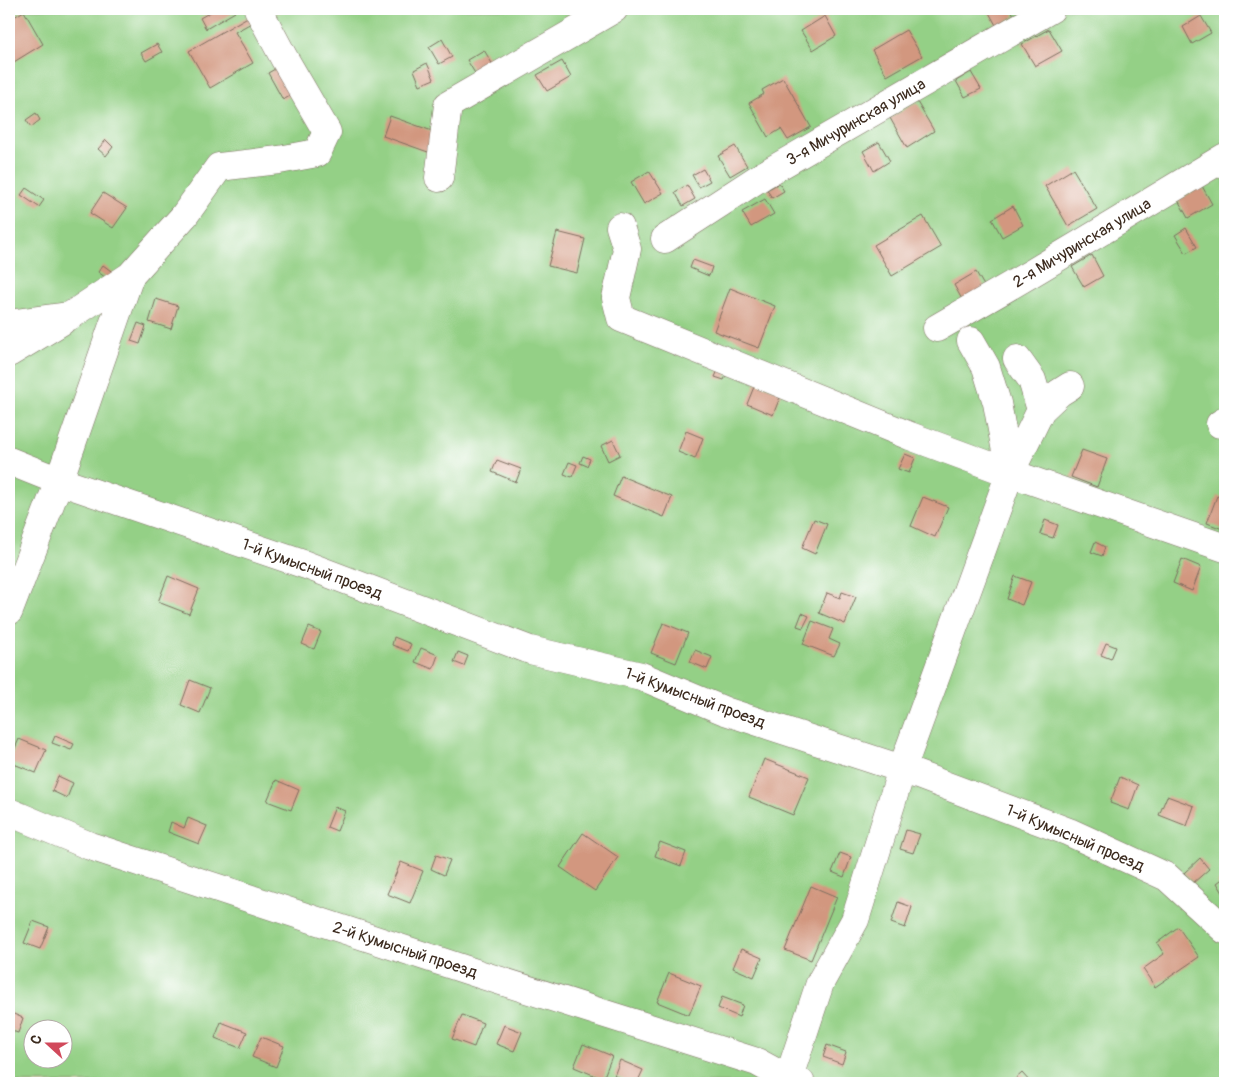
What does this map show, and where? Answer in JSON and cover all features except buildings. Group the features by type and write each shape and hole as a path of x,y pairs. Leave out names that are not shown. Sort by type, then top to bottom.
{"lane":[{"path":"9,353 70,316 130,276 184,216 219,167 279,160 317,153 327,132 258,9"},
{"path":"439,178 448,105 614,9"},
{"name":"3-я Мичуринская улица","path":"665,239 762,176 1050,9"},
{"name":"2-я Мичуринская улица","path":"937,328 1225,157"},
{"path":"620,227 627,249 616,298 621,318 901,432 1010,473 1225,548"},
{"path":"9,611 58,481 130,276"},
{"path":"9,324 70,316"},
{"path":"971,341 986,367 996,402 1010,473"},
{"path":"1018,359 1032,380 1041,410"},
{"path":"792,1082 820,983 855,920 902,769 1010,473 1041,410 1059,393 1070,386"},
{"name":"1-й Кумысный проезд","path":"9,461 58,481 306,565 530,650 640,676 725,710 902,769 1068,832 1167,877 1225,930"},
{"name":"2-й Кумысный проезд","path":"9,812 100,849 482,975 758,1062 792,1082"}],"green space":[{"path":"9,9 1225,9 1225,1083 9,1083"}]}
